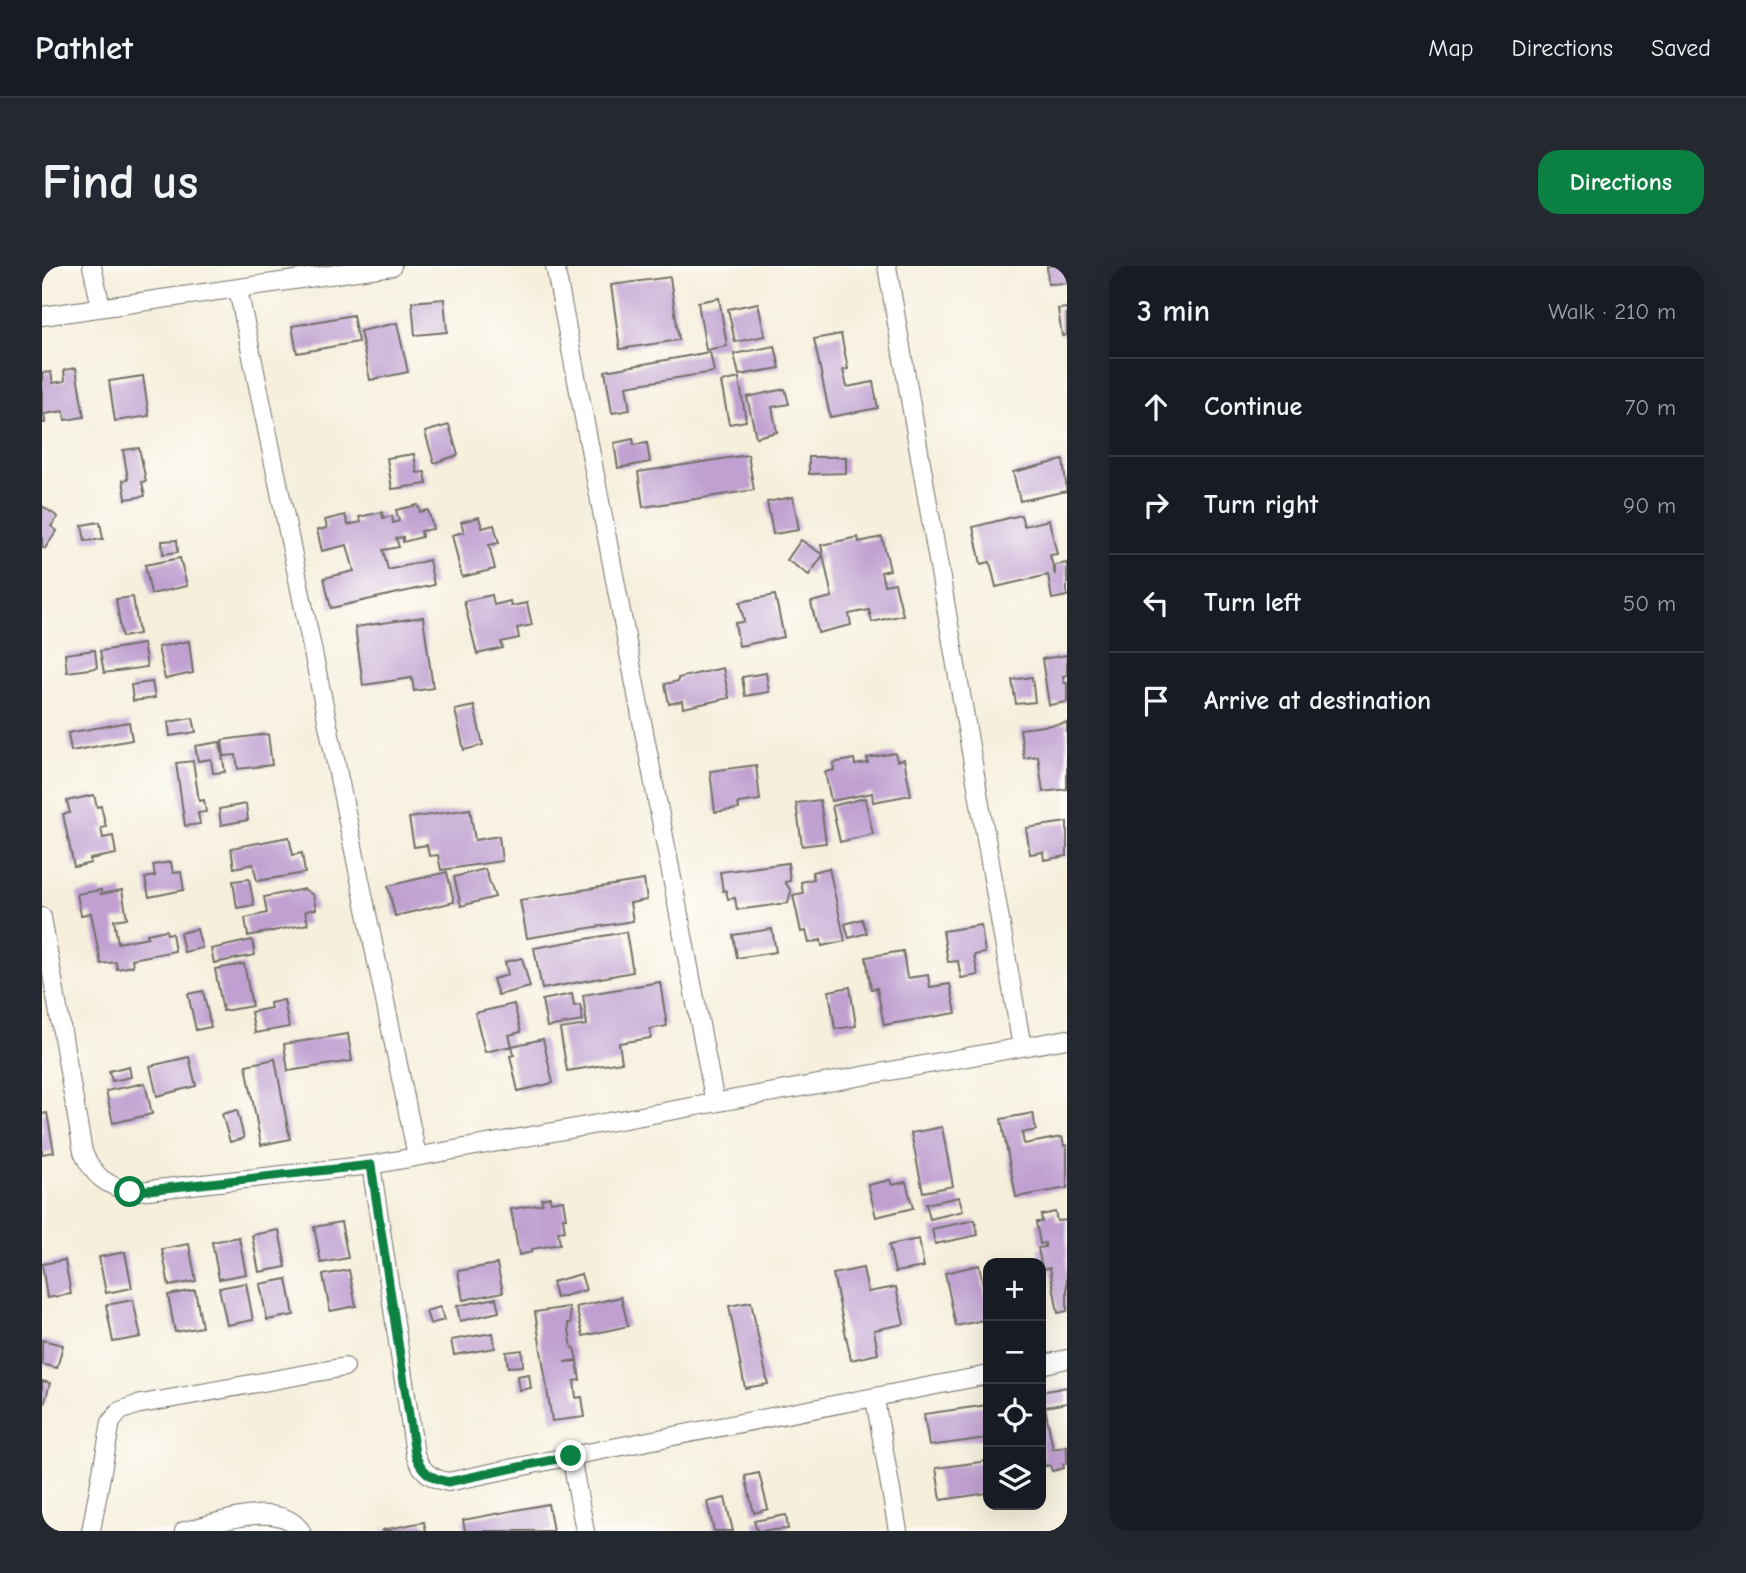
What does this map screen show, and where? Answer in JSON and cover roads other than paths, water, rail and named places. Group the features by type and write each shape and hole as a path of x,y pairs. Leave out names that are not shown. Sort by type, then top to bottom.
{"street":[{"path":"92,266 101,307"},
{"path":"42,316 392,266"},
{"path":"555,266 715,1103"},
{"path":"887,266 1022,1047"},
{"path":"238,289 417,1156"},
{"path":"42,918 83,1152 89,1167 99,1179 130,1192 371,1165 1067,1038"},
{"path":"371,1165 415,1454 420,1467 436,1479 448,1482 983,1376"},
{"path":"1046,1364 1067,1359"},
{"path":"91,1531 111,1422 120,1411 135,1405 345,1367"},
{"path":"875,1399 898,1531"},
{"path":"571,1456 585,1531"},
{"path":"184,1531 265,1513 291,1520 301,1531"}]}
